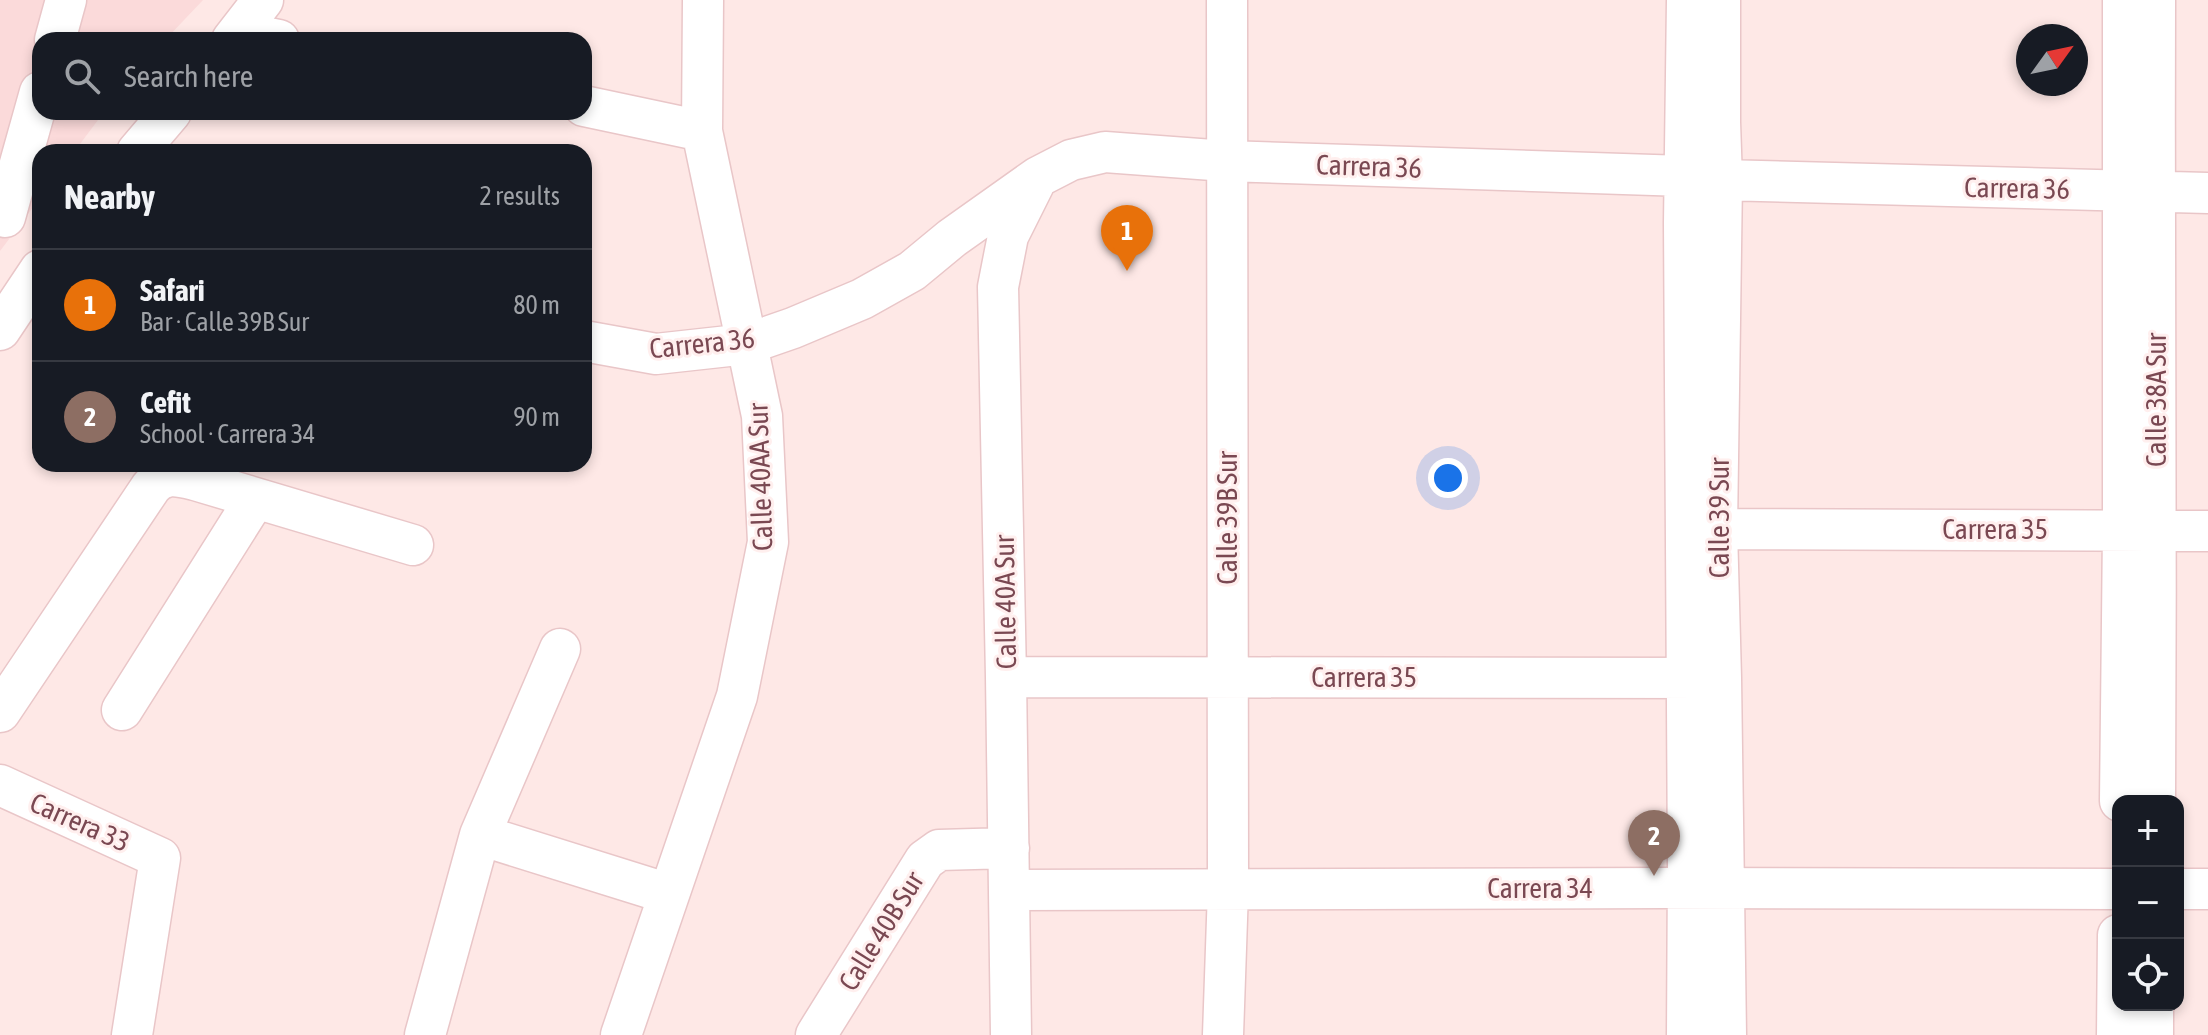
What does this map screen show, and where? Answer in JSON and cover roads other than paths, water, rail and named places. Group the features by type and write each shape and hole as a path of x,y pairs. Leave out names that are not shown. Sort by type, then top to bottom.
{"street":[{"path":"57,32 66,0"},
{"path":"239,32 263,0"},
{"name":"Calle 40AA Sur","path":"621,1035 737,696 768,542 762,416 702,131 703,0"},
{"name":"Calle 39B Sur","path":"1223,1035 1228,890 1227,0"},
{"name":"Calle 39 Sur","path":"1687,0 1703,178 1701,529 1706,888 1726,1035"},
{"name":"Calle 39 Sur","path":"1703,178 1720,122 1720,0"},
{"name":"Calle 38A Sur","path":"2120,795 2140,530 2156,240 2138,191 2123,0"},
{"name":"Calle 38A Sur","path":"2138,191 2155,0"},
{"path":"592,108 702,131"},
{"path":"5,217 32,120"},
{"path":"144,144 164,120"},
{"name":"Carrera 36","path":"592,342 656,354 747,344 793,328 848,305 912,271 952,238 1038,177 1071,160 1105,152 1226,161 2208,193"},
{"name":"Calle 40A Sur","path":"1011,1035 998,287 1008,236 1038,177"},
{"path":"0,330 32,282"},
{"path":"0,712 158,478 170,476 195,480 413,545"},
{"path":"122,710 255,499"},
{"name":"Carrera 35","path":"1701,529 2208,531"},
{"name":"Calle 38A Sur","path":"2140,530 2155,795"},
{"path":"425,1035 480,835 560,649"},
{"name":"Carrera 35","path":"1006,677 1704,678"},
{"name":"Carrera 33","path":"0,785 160,858 132,1035"},
{"path":"480,835 669,894"},
{"name":"Calle 40B Sur","path":"816,1035 925,860 939,850 1009,848"},
{"name":"Calle 39 Sur","path":"1687,1035 1706,888"},
{"name":"Carrera 34","path":"1010,890 2112,889"},
{"path":"2184,889 2208,889"},
{"path":"2117,1035 2118,939"},
{"path":"2153,1011 2153,1035"}],"place":[{"name":"Safari","path":"1127,271"},
{"name":"Cefit","path":"1654,876"}]}
